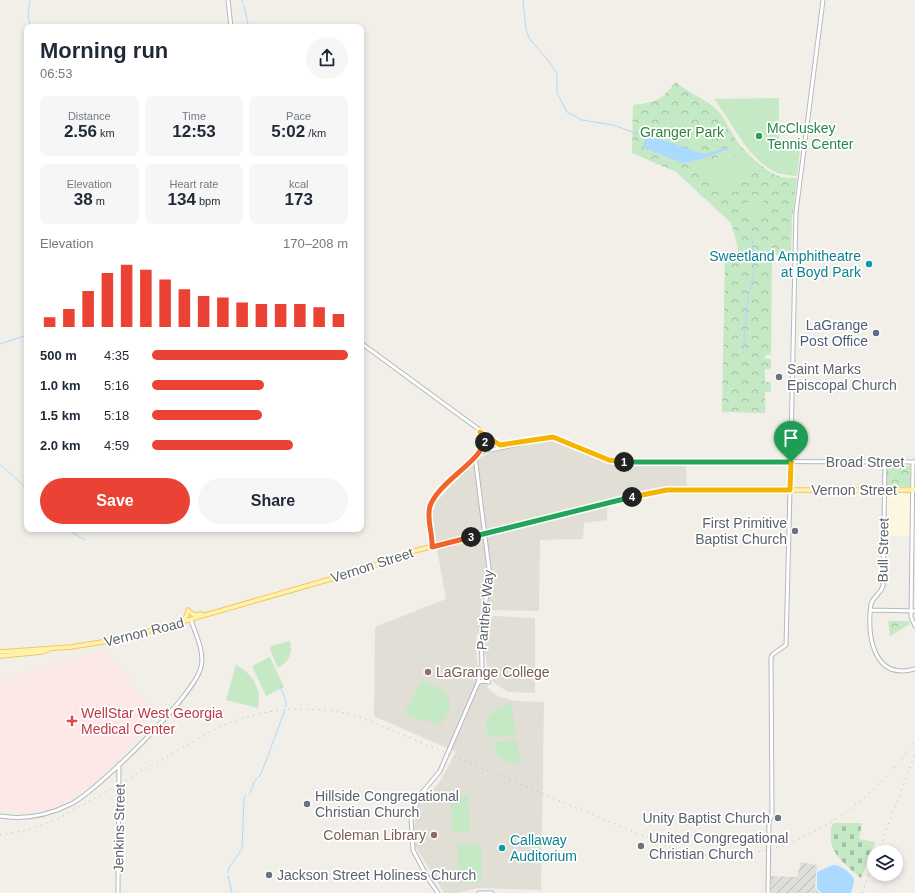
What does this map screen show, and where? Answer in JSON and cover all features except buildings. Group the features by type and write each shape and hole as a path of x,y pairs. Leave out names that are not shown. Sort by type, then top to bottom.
{"main road":[{"name":"Vernon Street","path":"236,606 362,570 432,547 661,491 914,490"},
{"name":"Vernon Road","path":"0,656 42,652 49,649 122,639 236,606"},
{"path":"181,622 185,618 188,610 194,615 213,613"},
{"name":"Vernon Road","path":"0,652 42,648 49,649"}],"street":[{"path":"228,0 231,24"},
{"path":"768,893 769,821 772,815 771,657 774,653 786,645 796,212 823,0"},
{"path":"364,345 480,432 492,439 496,443 494,449"},
{"path":"432,547 429,513 432,503 460,470 475,456 487,449 480,432"},
{"name":"Broad Street","path":"487,449 494,449 542,438 553,437 616,462 914,462"},
{"path":"480,453 485,443 492,439"},
{"name":"Broad Street","path":"496,443 510,445"},
{"name":"Panther Way","path":"438,893 419,864 411,845 410,826 413,809 420,794 440,771 478,683 482,667 481,629 490,577 475,456"},
{"name":"Bull Street","path":"871,610 872,601 881,591 883,586 885,462"},
{"path":"914,462 911,619 915,626"},
{"path":"915,611 871,610 871,641 873,651 877,657 895,670 915,670"},
{"path":"0,816 32,817 65,807 91,791 174,708 199,673 202,657 191,620"},
{"path":"478,683 482,681 489,682"},
{"name":"Jenkins Street","path":"118,893 119,764"},
{"path":"479,893 492,893"}],"shaded area":[{"name":"LaGrange College","path":"553,440 607,463 619,465 686,466 687,487 655,488 608,500 607,520 584,523 583,539 540,540 539,611 481,610 476,641 477,662 488,688 497,696 515,701 544,702 541,890 478,888 458,893 444,893 415,846 414,832 416,814 423,798 439,783 456,752 374,716 375,627 446,599 431,516 436,502 472,464 480,457 488,454 536,441"},
{"path":"887,494 915,494 915,536 887,536"},
{"path":"493,616 535,618 535,693 508,692 493,682 488,670 484,648 485,624"},
{"name":"WellStar West Georgia Medical Center","path":"102,651 152,706 138,735 96,781 73,797 53,808 31,812 0,810 0,680 61,661"},
{"path":"801,862 817,865 815,888 819,893 771,893 771,876 797,877"}],"green space":[{"name":"Granger Park","path":"676,82 717,110 725,120 738,143 771,173 786,178 797,178 792,219 791,255 772,255 771,355 765,355 765,359 771,359 771,369 765,369 765,382 771,382 771,392 765,392 765,413 722,412 725,258 738,259 738,248 731,223 676,172 632,153 633,105 658,100"},
{"name":"McCluskey Tennis Center","path":"779,98 779,147 800,150 797,176 775,172 765,166 741,139 714,99"},
{"path":"673,118 709,130 704,146 668,134"},
{"path":"726,155 745,159 752,167 729,192 726,192 701,167 712,159"},
{"path":"752,199 761,200 770,206 756,221 754,221 740,207"},
{"path":"887,466 910,466 910,487 887,486"},
{"path":"888,621 908,621 910,624 890,636"},
{"path":"290,641 291,649 289,657 282,666 278,668 270,649 271,646"},
{"path":"270,657 284,687 266,696 252,666"},
{"path":"236,665 247,673 255,683 259,695 258,708 226,700"},
{"path":"422,681 439,687 448,697 450,702 449,709 446,717 440,725 406,715 405,711"},
{"path":"511,702 516,733 514,735 491,738 487,732 487,721 499,708"},
{"path":"515,740 518,742 520,763 505,761 499,756 495,748 495,742"},
{"path":"468,795 470,832 452,832 451,796"},
{"path":"834,823 862,823 859,839 875,842 874,845 867,845 867,863 861,878 839,858 835,852 831,839 832,825"},
{"path":"458,844 482,845 481,883 456,882"}],"water":[{"path":"647,135 705,154 728,147 728,149 705,158 683,163 644,148 643,145"},
{"path":"833,865 839,866 853,877 854,882 851,893 822,893 817,889 817,872"}],"waterway":[{"path":"30,0 28,17 30,24"},
{"path":"523,0 526,29 529,38 551,64 557,74 557,93 567,112 582,120 613,125 647,137"},
{"path":"244,6 248,24"},
{"path":"743,352 748,297 754,274 752,236"},
{"path":"0,344 24,336"},
{"path":"1,465 24,486"},
{"path":"72,532 85,540"},
{"path":"280,686 286,701 286,707"},
{"path":"250,793 254,782 261,774 285,710"},
{"path":"228,873 228,869 242,849 244,798 246,796"},
{"path":"228,876 232,893"}],"railway":[{"path":"0,835 27,830 58,819 217,728 234,721 269,712 304,709 340,712 358,716 665,845 694,853 722,855 750,853 777,847 803,837 828,824 874,789 891,772 915,740"},
{"path":"881,845 915,754"},
{"path":"862,893 867,880"}],"place":[{"name":"McCluskey Tennis Center","path":"759,136"},
{"name":"Sweetland Amphitheatre at Boyd Park","path":"869,264"},
{"name":"LaGrange Post Office","path":"876,333"},
{"name":"Saint Marks Episcopal Church","path":"779,377"},
{"name":"First Primitive Baptist Church","path":"795,531"},
{"name":"LaGrange College","path":"428,672"},
{"name":"WellStar West Georgia Medical Center","path":"72,721"},
{"name":"Hillside Congregational Christian Church","path":"307,804"},
{"name":"Unity Baptist Church","path":"778,818"},
{"name":"Coleman Library","path":"434,835"},
{"name":"United Congregational Christian Church","path":"641,846"},
{"name":"Callaway Auditorium","path":"502,848"},
{"name":"Jackson Street Holiness Church","path":"269,875"}],"route":[{"path":"480,432 500,445 510,445 545,437 557,438 616,462 791,462 790,490 667,490 652,492 583,509 558,517 432,547 429,516 431,505 435,498 460,470 480,453 486,442 480,432"}]}
